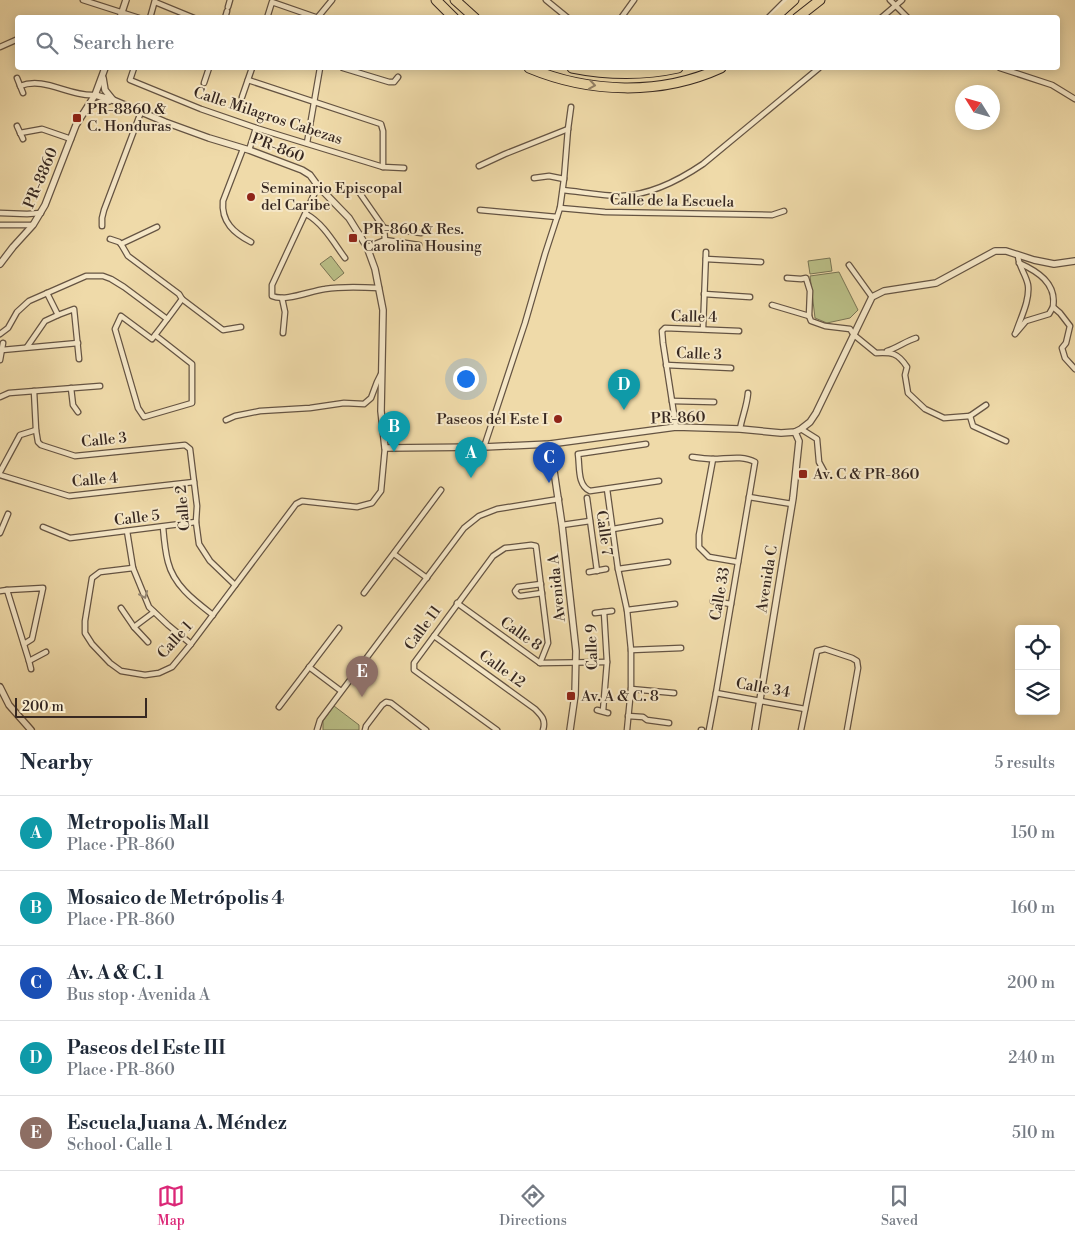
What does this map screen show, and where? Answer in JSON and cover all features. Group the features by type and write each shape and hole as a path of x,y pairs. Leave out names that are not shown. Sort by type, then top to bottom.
{"highway":[{"path":"436,0 451,15"},
{"path":"455,0 472,15"},
{"path":"777,15 794,0"},
{"path":"801,15 820,0"},
{"path":"535,70 557,78 587,85 619,88 668,84 716,70"},
{"path":"582,70 614,74 665,70"}],"street":[{"path":"83,0 121,15 126,0"},
{"path":"226,15 230,0"},
{"path":"320,15 332,0"},
{"path":"546,0 564,15"},
{"path":"622,15 634,0"},
{"path":"771,15 786,0"},
{"path":"890,0 905,15"},
{"path":"884,15 902,0"},
{"path":"151,15 155,1 187,15"},
{"path":"268,15 272,2 312,15"},
{"path":"0,47 15,40"},
{"path":"20,86 28,83 41,83 85,96 95,95 104,70"},
{"name":"Calle Milagros Cabezas","path":"133,70 130,80 201,109 383,167 404,168"},
{"path":"204,84 208,70"},
{"path":"242,97 251,70"},
{"path":"307,142 320,70"},
{"path":"350,70 389,82 394,82 398,76"},
{"path":"563,190 620,196 645,192 673,183 703,164 818,70"},
{"path":"1006,70 1052,85 1075,99"},
{"path":"88,108 101,102 113,100 105,90 102,77"},
{"path":"16,78 23,93"},
{"path":"248,80 381,124 383,131 383,167"},
{"name":"PR-860","path":"95,95 113,100 209,138 246,149 302,170 310,175 349,218 367,247 375,269 383,310 381,411 385,448 550,444 676,428 795,432 810,422 816,413 872,297"},
{"name":"PR-8860","path":"0,264 41,213 76,125 95,95"},
{"path":"484,447 560,208 571,108"},
{"path":"102,226 104,210 141,112"},
{"path":"17,126 23,139"},
{"path":"20,132 42,128 71,139"},
{"path":"251,242 233,231 227,223 222,208 223,201 256,128"},
{"path":"479,166 568,129"},
{"path":"534,178 549,176 564,179"},
{"path":"318,186 272,285 272,296 282,298 324,289 379,288"},
{"path":"359,192 384,228 385,240"},
{"name":"Calle de la Escuela","path":"560,208 605,212 772,215 784,211"},
{"path":"480,210 557,217"},
{"path":"0,213 41,213"},
{"path":"306,214 321,225 345,258"},
{"path":"0,225 33,225"},
{"path":"121,244 157,227"},
{"path":"384,228 421,233"},
{"path":"110,239 121,244 128,256 223,330 242,327"},
{"path":"367,247 385,240 419,245"},
{"path":"849,265 872,297 884,291 936,283 995,251 1006,251 1054,264 1075,261"},
{"path":"703,329 706,252"},
{"path":"1018,254 1019,263 1028,284 1028,296 1015,334 1026,321 1049,314 1054,300 1052,291 1045,280 1037,272 1019,263"},
{"path":"706,259 761,262"},
{"path":"0,334 8,328 18,312 29,301 86,276 103,276 111,279 167,319"},
{"path":"787,278 806,278 810,291 809,316 811,321 825,326 850,329 854,335 876,353 891,352 902,360 907,367 904,375 908,393 925,409 944,418 970,416 986,404"},
{"path":"47,293 58,315"},
{"path":"704,294 750,297"},
{"path":"282,298 285,312 283,333"},
{"path":"155,335 192,364 192,403 144,417 138,408 115,329 121,316 152,339 155,335 167,319 182,299"},
{"path":"772,305 809,316"},
{"path":"1053,307 1070,326 1066,343 1062,348 1065,358 1075,369"},
{"path":"27,347 45,321 74,309 79,358"},
{"name":"Calle 4","path":"666,365 662,331 665,328 739,331"},
{"path":"883,353 916,338"},
{"path":"0,360 3,343"},
{"path":"2,350 78,343"},
{"path":"666,365 676,428"},
{"name":"Calle 3","path":"666,365 731,368"},
{"path":"226,420 235,416 260,411 310,408 344,403 364,404 371,398 382,373"},
{"path":"0,396 9,393 100,386"},
{"path":"71,388 73,405 78,412"},
{"path":"0,473 20,435 36,430 34,391"},
{"path":"740,429 748,393"},
{"path":"672,401 714,402"},
{"path":"970,416 973,426 1006,441"},
{"path":"802,429 817,439 819,462 824,473"},
{"name":"Calle 3","path":"36,430 38,442 41,445 75,456 187,446"},
{"name":"Avenida C","path":"755,730 792,504 799,441 795,432"},
{"name":"Avenida A","path":"550,444 559,500 577,662 570,730"},
{"path":"646,444 578,454 581,484 590,491 659,481"},
{"name":"Calle 2","path":"187,446 190,449 197,506 196,522 200,544 210,562 235,585"},
{"name":"Calle 1","path":"133,568 100,572 92,578 84,620 85,633 92,644 110,663 121,671 145,676 159,673 172,667 214,615 296,504 302,501 357,507 372,503 381,491 385,448"},
{"path":"692,457 712,459 699,535 700,547 709,557 738,562"},
{"name":"Calle 33","path":"708,730 754,462 750,459 712,459"},
{"name":"Calle 4","path":"0,473 70,496 194,482"},
{"path":"607,489 618,569 627,610 631,650 631,688 627,730"},
{"path":"364,593 441,490"},
{"path":"749,497 792,504"},
{"name":"Calle 7","path":"587,498 597,570"},
{"path":"317,730 320,720 341,691 464,528 479,516 497,509 559,500"},
{"path":"0,533 8,514"},
{"path":"562,525 590,521"},
{"path":"613,529 660,521"},
{"name":"Calle 5","path":"43,527 70,538 196,522"},
{"path":"163,527 172,573 180,586 214,615"},
{"path":"127,531 133,568 149,607 191,644"},
{"name":"Calle 11","path":"497,730 414,670 414,662 493,556 505,548 536,546 540,584"},
{"path":"394,554 426,578"},
{"path":"618,569 668,562"},
{"path":"589,572 606,569"},
{"path":"540,663 548,644 542,593 540,584 518,587 516,593 519,596 542,593"},
{"path":"0,591 43,588 32,639 24,644"},
{"path":"7,590 31,669"},
{"path":"713,601 731,604"},
{"name":"Calle 8","path":"457,603 540,663 608,662"},
{"path":"627,610 675,604"},
{"path":"121,608 134,627 148,642"},
{"path":"595,613 612,611"},
{"path":"134,627 154,612"},
{"name":"Calle 9","path":"597,710 605,712 608,662 604,612"},
{"path":"279,707 338,628"},
{"name":"Calle 12","path":"434,636 535,709 541,715 544,724 542,730"},
{"path":"631,650 681,648"},
{"path":"801,730 817,651 825,649 857,661 858,668 848,729 854,730"},
{"path":"29,661 46,652"},
{"path":"309,667 341,691"},
{"path":"0,687 9,705 31,730"},
{"path":"631,688 674,693"},
{"name":"Calle 34","path":"716,692 805,709"},
{"path":"366,730 366,726 386,702 426,730"},
{"path":"628,716 643,717 647,720 669,723"}],"green space":[{"path":"331,256 344,273 334,281 320,264"},
{"path":"830,258 832,271 810,274 808,261"},
{"path":"839,272 858,310 850,318 827,323 815,318 810,276"},
{"path":"334,706 359,725 359,730 323,730 323,721"}],"place":[{"name":"PR-8860 & C. Honduras","path":"77,118"},
{"name":"Seminario Episcopal del Caribe","path":"251,197"},
{"name":"PR-860 & Res. Carolina Housing","path":"353,238"},
{"name":"Paseos del Este III","path":"624,410"},
{"name":"Paseos del Este I","path":"558,419"},
{"name":"Mosaico de Metrópolis 4","path":"394,452"},
{"name":"Av. C & PR-860","path":"803,474"},
{"name":"Metropolis Mall","path":"471,478"},
{"name":"Av. A & C. 1","path":"549,483"},
{"name":"Av. A & C. 8","path":"571,696"},
{"name":"Escuela Juana A. Méndez","path":"362,697"}]}
